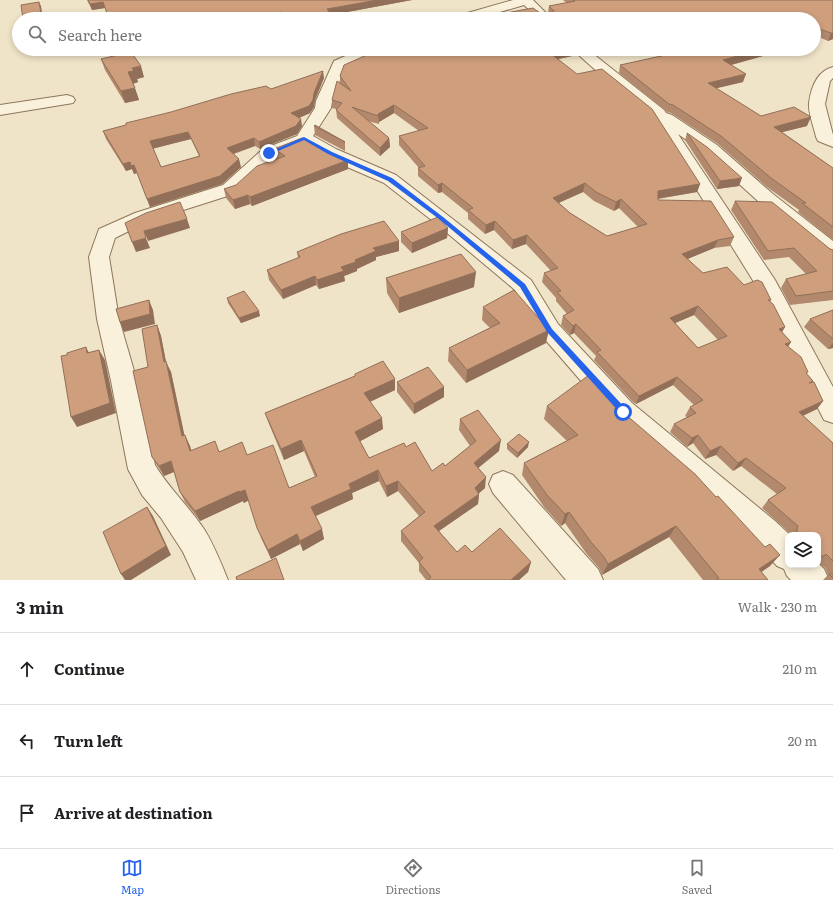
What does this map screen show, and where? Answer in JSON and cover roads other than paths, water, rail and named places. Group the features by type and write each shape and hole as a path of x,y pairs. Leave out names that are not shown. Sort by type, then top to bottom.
{"street":[{"path":"486,12 526,0 539,12"},
{"path":"212,580 194,541 171,508 152,486 142,470 124,381 108,319 99,257 106,234 142,217 230,189 269,153 304,138 324,108 324,101 339,64 357,56"},
{"path":"587,56 658,113 711,149 766,198 833,252"},
{"path":"833,71 823,79 817,104 824,137 833,142"},
{"path":"0,110 67,100"},
{"path":"658,113 767,285 833,412"},
{"path":"304,138 330,153 390,179 441,218 523,286 550,330 623,412 764,532 785,552"},
{"path":"503,484 587,580"},
{"path":"801,568 813,580"}]}
